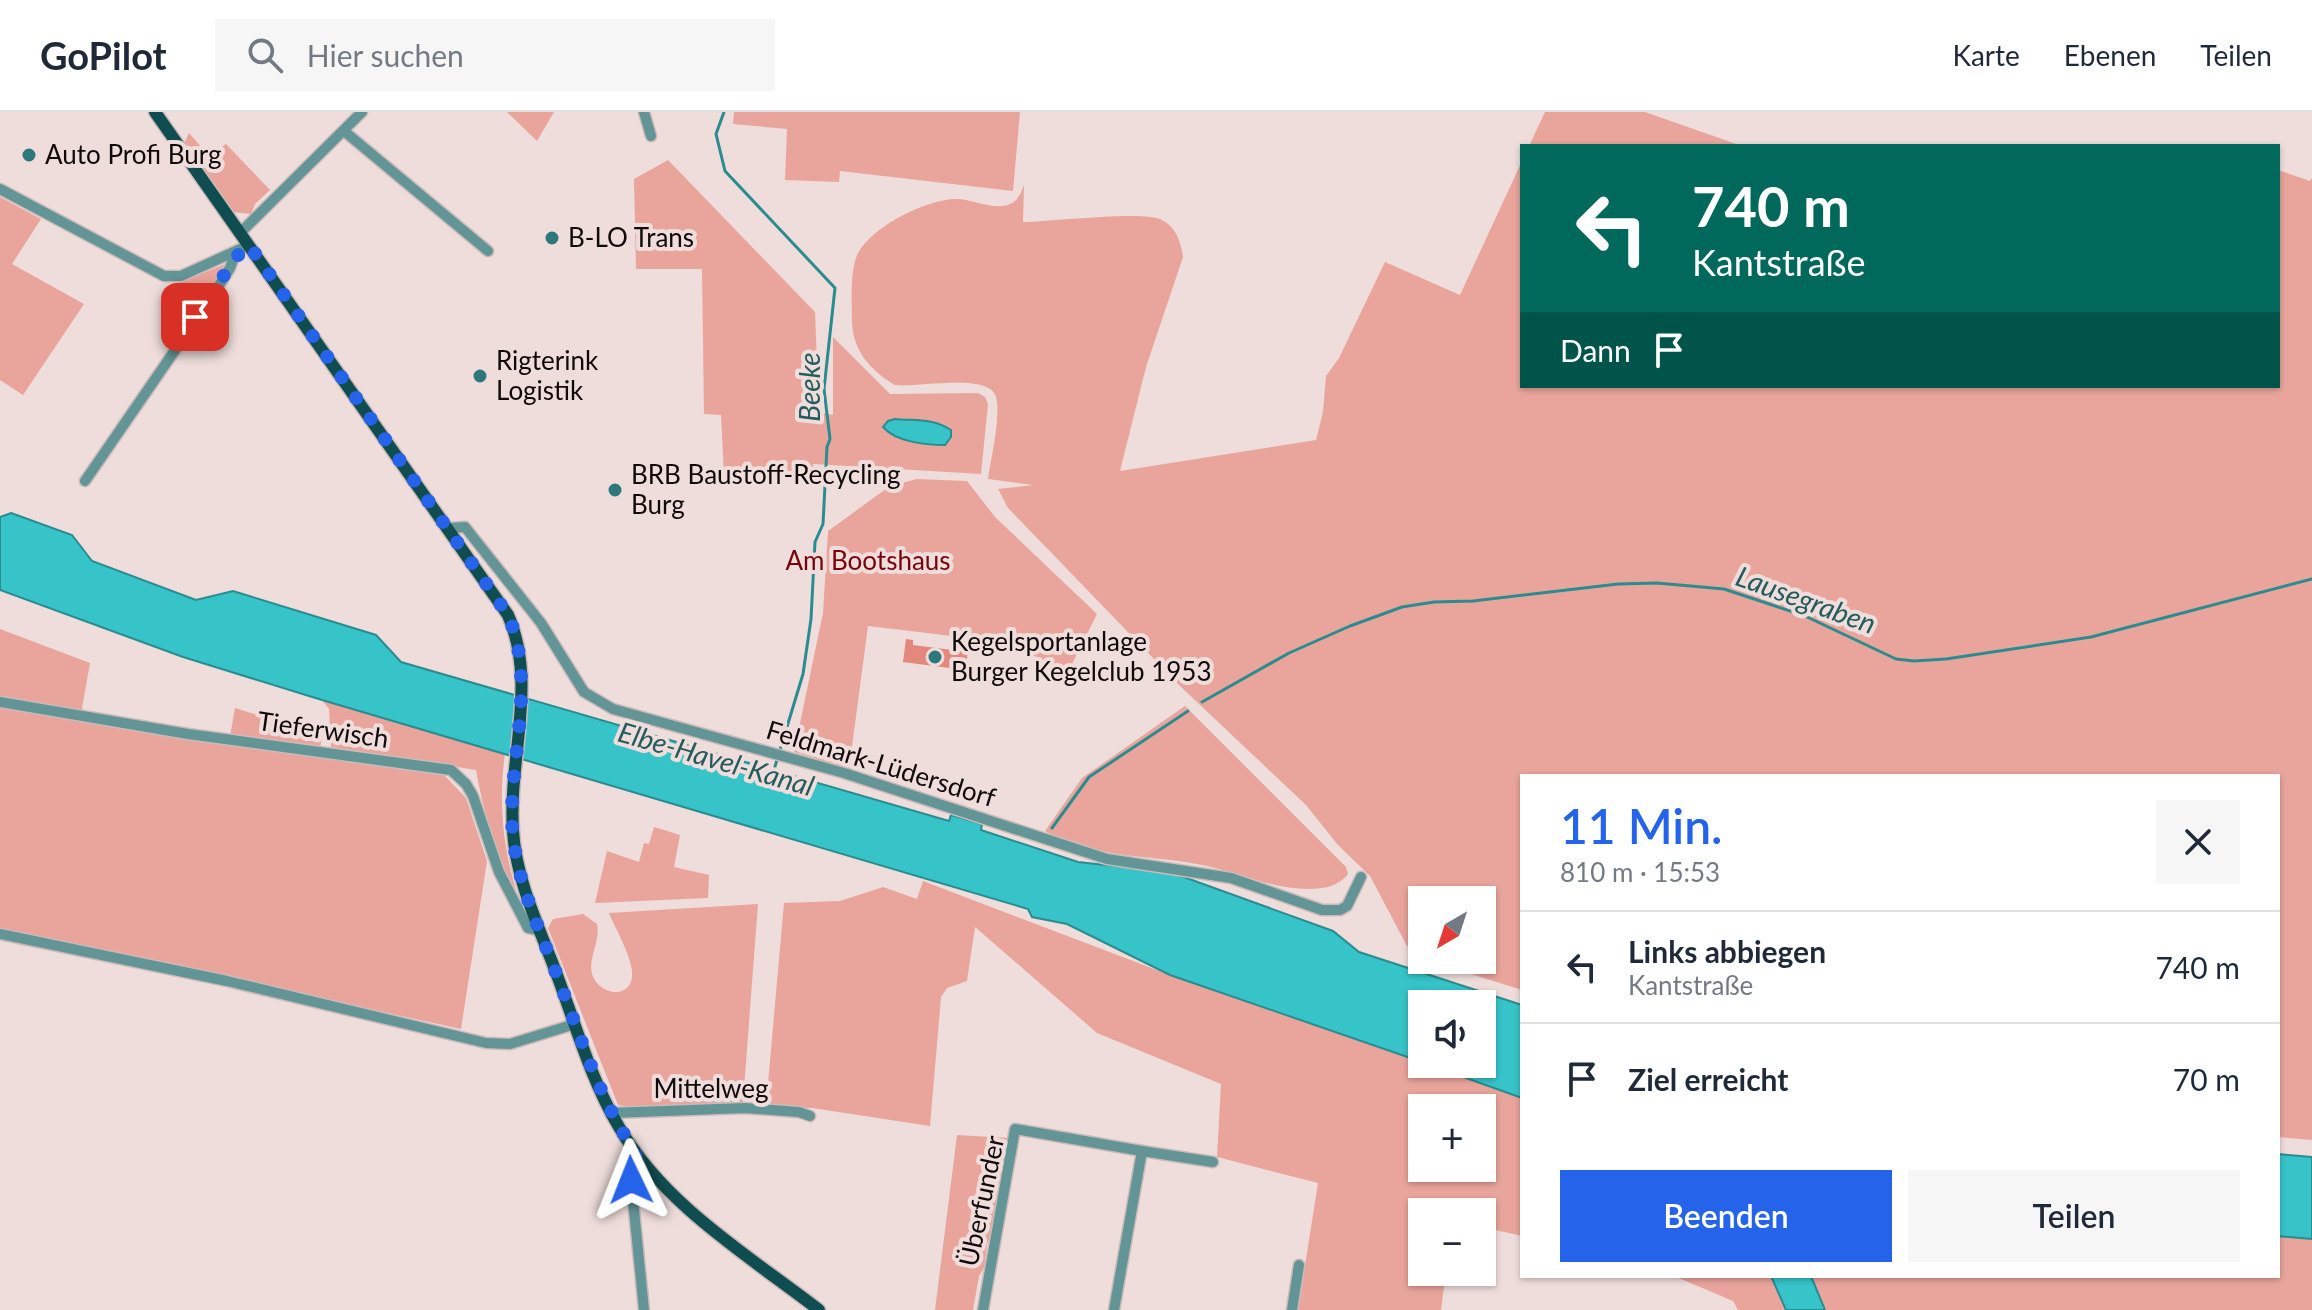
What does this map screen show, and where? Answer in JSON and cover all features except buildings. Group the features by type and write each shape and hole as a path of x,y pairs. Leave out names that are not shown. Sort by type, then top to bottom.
{"main road":[{"path":"155,112 450,528 508,615 521,657 522,687 512,819 516,855 540,931 611,1113 636,1153 674,1196 819,1310"}],"street":[{"path":"240,233 362,112"},
{"path":"644,112 651,136"},
{"path":"344,131 488,251"},
{"path":"0,189 164,276 181,276 249,245"},
{"path":"85,481 224,278 235,254"},
{"name":"Feldmark-Lüdersdorf","path":"450,528 465,527 541,623 569,671 590,697 613,709 844,773 1107,859 1231,878 1322,910 1340,910 1347,906 1361,877"},
{"name":"Tieferwisch","path":"0,702 188,734 451,770 466,784 473,796 509,896 528,928 540,931"},
{"path":"0,934 240,984 486,1043 510,1044 575,1024"},
{"name":"Mittelweg","path":"611,1113 621,1110 665,1112 745,1108 799,1112 810,1116"},
{"name":"Überfunder","path":"983,1310 1015,1129 1213,1162"},
{"path":"1114,1310 1142,1151"},
{"path":"636,1153 631,1180 644,1310"},
{"path":"1292,1310 1299,1265"}],"green space":[{"path":"507,112 554,112 537,141"},
{"path":"734,112 1020,112 1013,191 840,171 839,182 785,180 787,129 733,124"},
{"path":"1545,112 1645,112 1736,144 1530,144"},
{"path":"189,133 209,156 226,144 270,190 255,204 251,214 232,212 184,144"},
{"path":"668,160 815,312 819,412 833,415 833,337 890,394 978,393 985,397 988,404 981,474 813,464 817,480 724,476 721,415 704,414 702,269 636,269 634,179"},
{"path":"1520,165 1520,388 2280,388 2280,171 2310,181 2312,178 2312,1140 2280,1137 2280,774 1520,774 1520,989 1471,974 1496,974 1496,886 1408,886 1407,946 1370,876 1338,845 1306,805 1180,686 1008,508 998,489 1033,485 988,479 997,415 996,397 991,389 967,383 895,385 865,359 853,332 853,268 860,249 897,218 929,204 956,199 1004,206 1017,199 1024,185 1023,222 1117,216 1162,220 1174,231 1183,257 1146,367 1120,471 1316,440 1323,412 1326,376 1339,358 1385,262 1460,295"},
{"path":"0,197 41,219 12,264 84,304 23,395 0,380"},
{"path":"228,263 197,309 163,289"},
{"name":"Am Bootshaus","path":"917,479 967,481 995,517 1097,614 1068,672 1014,646 979,635 977,639 868,626 849,769 794,752 823,613 828,531 890,486"},
{"path":"0,629 90,663 81,714 0,698"},
{"path":"322,700 505,754 502,795 504,836 524,915 494,844 476,770 331,747 329,709"},
{"path":"0,706 444,775 466,798 487,861 461,1029 0,928"},
{"path":"1185,706 1346,867 1346,877 1326,887 1293,888 1207,866 1105,852 1045,831 1082,778"},
{"path":"235,708 322,735 320,749 230,736"},
{"path":"654,827 680,835 674,867 709,875 708,898 595,903 607,851 639,862 644,843 649,844"},
{"path":"923,881 1170,975 1408,1058 1408,1078 1465,1078 1520,1097 1520,1236 1496,1230 1496,1198 1408,1198 1408,1286 1444,1286 1441,1310 1298,1310 1318,1183 1217,1157 1221,1084 1097,1033 975,927 967,981 947,988 941,997 930,1126 812,1108 766,1106 784,903 840,901 883,887 917,899"},
{"path":"758,904 743,1102 645,1109 618,1105 548,928 553,919 583,914 597,924 592,974 602,987 616,992 628,987 632,971 626,949 609,913"},
{"path":"957,1135 1009,1138 993,1230 987,1244 985,1266 979,1276 973,1310 935,1310"},
{"path":"2280,1236 2312,1239 2312,1310 1825,1310 1812,1278 2280,1278"},
{"path":"1679,1278 1772,1278 1786,1310 1738,1310 1733,1301"}],"water":[{"path":"895,419 937,424 951,430 951,437 945,445 903,439 883,427"},
{"name":"Elbe-Havel-Kanal","path":"11,513 72,535 92,561 196,600 233,591 376,635 401,662 949,821 951,815 982,824 981,830 1078,862 1170,872 1333,931 1359,952 1408,968 1408,974 1427,974 1476,990 1408,990 1408,1057 1170,975 1067,924 1032,917 1028,909 183,657 0,590 0,517"},
{"path":"1496,997 1520,1004 1520,1097 1466,1078 1496,1078"},
{"path":"2280,1154 2312,1157 2312,1239 2280,1236"},
{"path":"1772,1278 1812,1278 1825,1310 1786,1310"}],"waterway":[{"name":"Beeke","path":"724,112 716,134 725,171 835,288 824,389 830,439 823,524 815,542 811,619 803,674 773,773"},
{"name":"Lausegraben","path":"1202,702 1289,653 1350,626 1402,607 1434,602 1473,601 1618,584 1657,583 1724,589 1805,616 1896,659 1914,661 2091,637 2312,579"},
{"name":"Lausegraben","path":"1052,828 1089,777 1188,711"}],"place":[{"name":"Auto Profi Burg","path":"29,155"},
{"name":"B-LO Trans","path":"552,238"},
{"name":"Rigterink Logistik","path":"480,376"},
{"name":"BRB Baustoff-Recycling Burg","path":"615,490"},
{"name":"Kegelsportanlage Burger Kegelclub 1953","path":"935,657"}],"route":[{"path":"195,317 230,268 235,254 249,245 486,579 508,615 518,643 523,678 513,801 516,855 527,893 601,1090 619,1128 636,1153 631,1180"}]}
